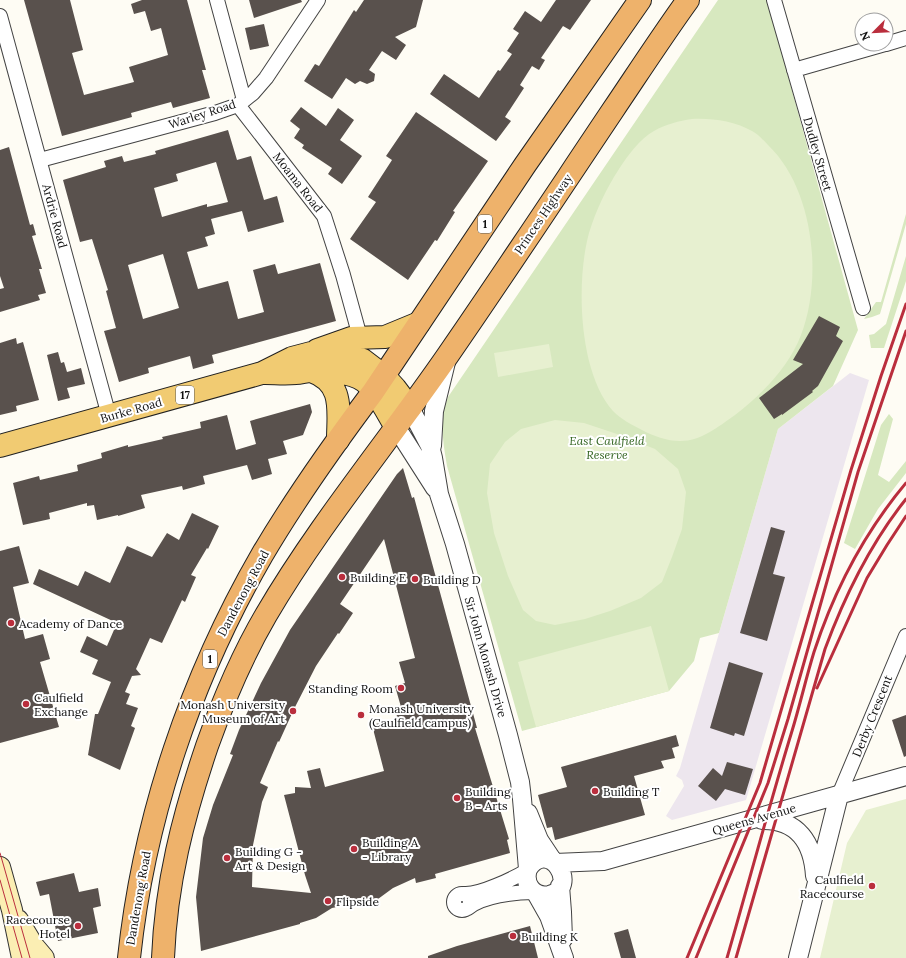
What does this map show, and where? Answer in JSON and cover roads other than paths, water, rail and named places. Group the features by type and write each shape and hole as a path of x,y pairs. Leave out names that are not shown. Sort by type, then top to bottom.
{"highway":[{"name":"1","path":"378,384 529,159 640,0"},
{"name":"Princes Highway","path":"396,426 447,357 688,0"},
{"name":"Dandenong Road","path":"125,955 154,817 178,738 196,691 229,619 262,556 286,516 378,384"},
{"path":"163,958 165,922 175,857 198,774 227,693 265,617 283,587 396,426"}],"main road":[{"name":"17","path":"311,362 346,339 360,337 372,339 385,337 419,323"},
{"name":"Burke Road","path":"0,446 262,373 296,373 311,362 335,372 353,376 363,381 395,388 410,408"},
{"path":"311,362 326,378 336,393 338,440"},
{"name":"Burke Road","path":"378,384 396,426"},
{"path":"1,873 12,910 22,958"},
{"path":"12,910 33,945 44,958"}],"street":[{"name":"Moama Road","path":"217,0 241,102 324,216 339,260 360,337"},
{"name":"Warley Road","path":"40,160 215,113 241,102 252,94 266,78 318,0"},
{"name":"Dudley Street","path":"774,0 863,308"},
{"name":"Ardrie Road","path":"0,16 109,416"},
{"path":"894,41 906,38"},
{"path":"794,70 857,52"},
{"path":"432,452 434,411 447,357"},
{"name":"Sir John Monash Drive","path":"410,408 432,452 439,494 455,544 508,735 520,782 528,870"},
{"name":"Sir John Monash Drive","path":"396,426 439,494"},
{"name":"Derby Crescent","path":"839,795 906,636"},
{"name":"Queens Avenue","path":"554,862 603,861 906,776"},
{"path":"798,958 839,795"},
{"name":"Sir John Monash Drive","path":"522,799 540,840 554,862"},
{"path":"748,821 778,821 790,826 802,835 811,852 814,863 816,885"},
{"path":"560,886 556,891 549,894 541,895 535,892 530,888 527,881 528,870 531,865 539,860 548,859 554,862 562,873 560,886 563,956"},
{"name":"Queens Avenue","path":"560,886 603,861"},
{"path":"528,870 498,884 474,893 464,894 470,900 468,908 474,903 484,900 506,895 535,892"},
{"path":"535,892 550,916 563,956"}],"tram line":[{"path":"0,853 30,958"},
{"path":"0,880 22,958"}],"railway":[{"path":"687,958 760,783 851,470 906,304"},
{"path":"696,958 768,783 788,719 858,472 906,331"},
{"path":"727,958 811,662 822,629 841,585 864,542 891,502 906,483"},
{"path":"736,958 825,649 841,609 870,552 893,516 906,499"},
{"path":"817,688 867,578 906,516"}],"place":[{"name":"Building E","path":"342,577"},
{"name":"Building D","path":"415,579"},
{"name":"Academy of Dance","path":"11,623"},
{"name":"Standing Room","path":"401,688"},
{"name":"Caulfield Exchange","path":"26,704"},
{"name":"Monash University Museum of Art","path":"293,711"},
{"name":"Monash University (Caulfield campus)","path":"361,715"},
{"name":"Building T","path":"595,791"},
{"name":"Building B - Arts","path":"457,798"},
{"name":"Building A - Library","path":"354,849"},
{"name":"Building G - Art & Design","path":"227,858"},
{"name":"Caulfield Racecourse","path":"872,886"},
{"name":"Flipside","path":"328,901"},
{"name":"Racecourse Hotel","path":"78,926"},
{"name":"Building K","path":"513,936"}],"park label":[{"name":"East Caulfield Reserve","path":"607,447"}]}
